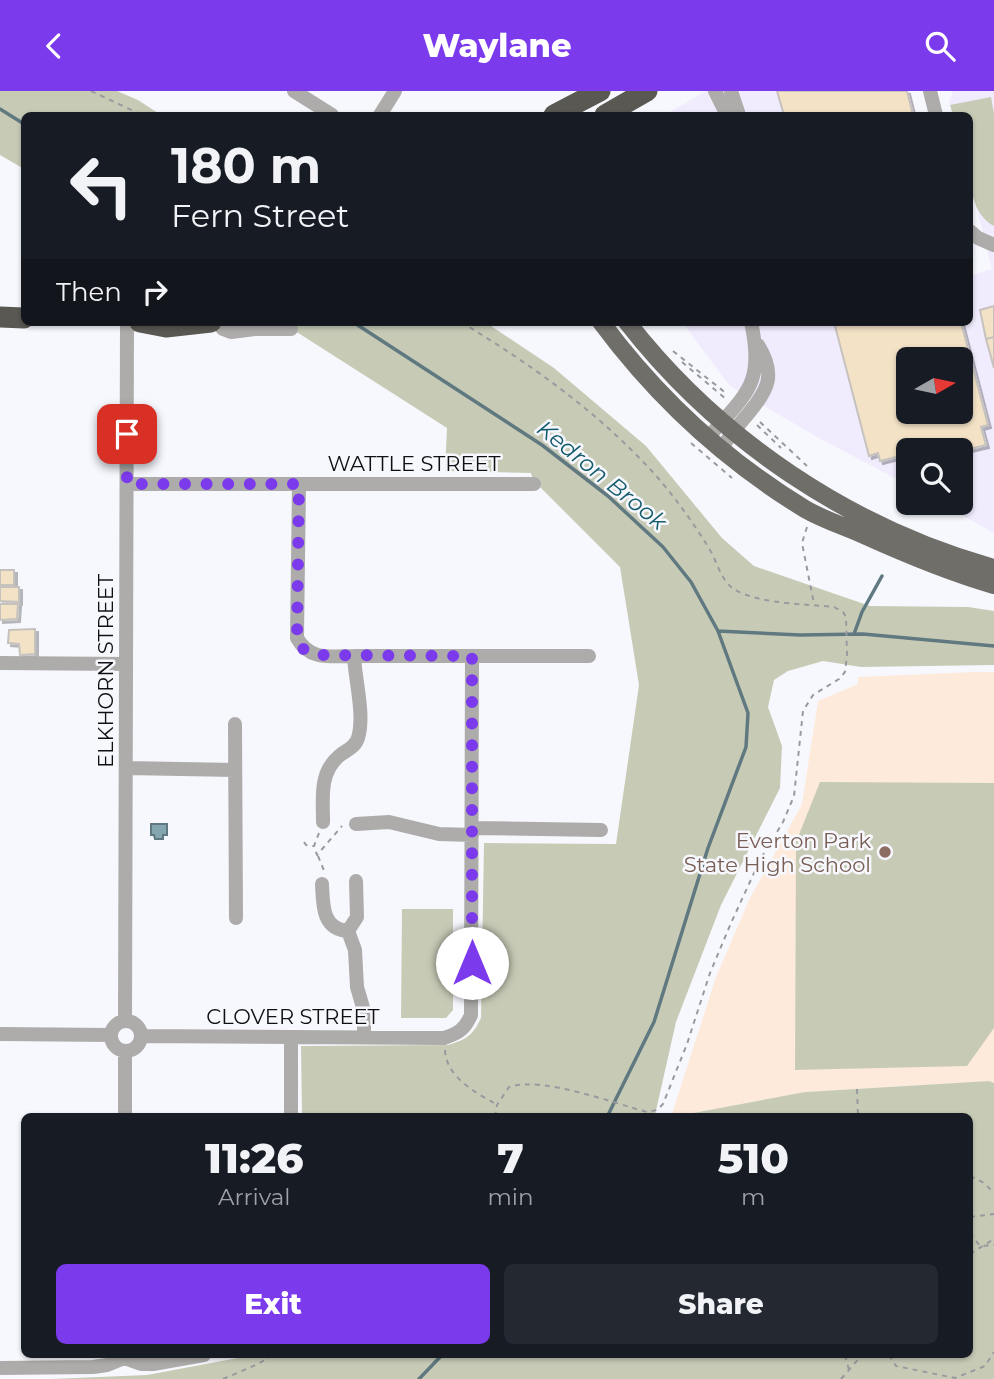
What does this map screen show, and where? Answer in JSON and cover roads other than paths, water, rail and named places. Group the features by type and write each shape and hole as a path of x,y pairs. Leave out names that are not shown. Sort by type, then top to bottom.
{"highway":[{"path":"560,112 600,91"},
{"path":"610,112 647,91"},
{"path":"0,317 21,318"}],"main road":[{"path":"604,326 650,382 714,443 805,508 915,558 994,585"},
{"path":"630,326 676,378 728,426 789,473 860,515 929,546 994,568"}],"street":[{"path":"294,91 327,112"},
{"path":"383,111 395,91"},
{"path":"715,91 726,112"},
{"path":"731,91 738,112"},
{"path":"930,91 935,112"},
{"path":"973,234 994,245"},
{"name":"ELKHORN STREET","path":"125,1021 127,326"},
{"path":"221,326 225,331 231,332 291,329"},
{"path":"714,443 728,426 764,393 768,381 767,362 755,341 752,326"},
{"name":"WATTLE STREET","path":"127,484 534,484"},
{"path":"299,484 297,638 304,650 317,655 354,656 589,656"},
{"path":"323,822 324,777 339,756 351,749 359,734 359,699 354,656"},
{"path":"472,656 472,832"},
{"path":"0,663 126,664"},
{"path":"235,724 236,918"},
{"path":"126,768 235,770"},
{"path":"356,824 389,822 439,834 601,830"},
{"name":"CLOVER STREET","path":"141,1036 444,1038 458,1034 467,1026 471,1015 472,832"},
{"path":"356,881 356,917 348,931 355,950 357,987 364,1011 364,1037"},
{"path":"321,884 323,910 330,925 339,931 348,931"},
{"path":"111,1035 117,1024 125,1021 136,1025 141,1036 137,1045 125,1051"},
{"path":"0,1034 111,1035"},
{"path":"111,1035 116,1047 125,1051"},
{"path":"291,1037 292,1113"},
{"path":"125,1051 125,1113"},
{"path":"0,1368 93,1367 107,1365 120,1358"},
{"path":"128,1358 141,1364 187,1358"}],"water":[{"path":"151,824 167,824 167,835 163,835 163,839 155,839 154,835 151,835"}],"waterway":[{"name":"Kedron Brook","path":"0,109 21,122"},
{"name":"Kedron Brook","path":"359,326 542,445 608,496 663,547 691,582 718,631 748,713 746,747 708,848 654,1022 609,1113"},
{"path":"854,634 862,612 882,576"},
{"path":"718,631 800,635 863,634 994,646"},
{"name":"Kedron Brook","path":"419,1379 439,1358"}],"place":[{"name":"Everton Park State High School","path":"885,852"}]}
